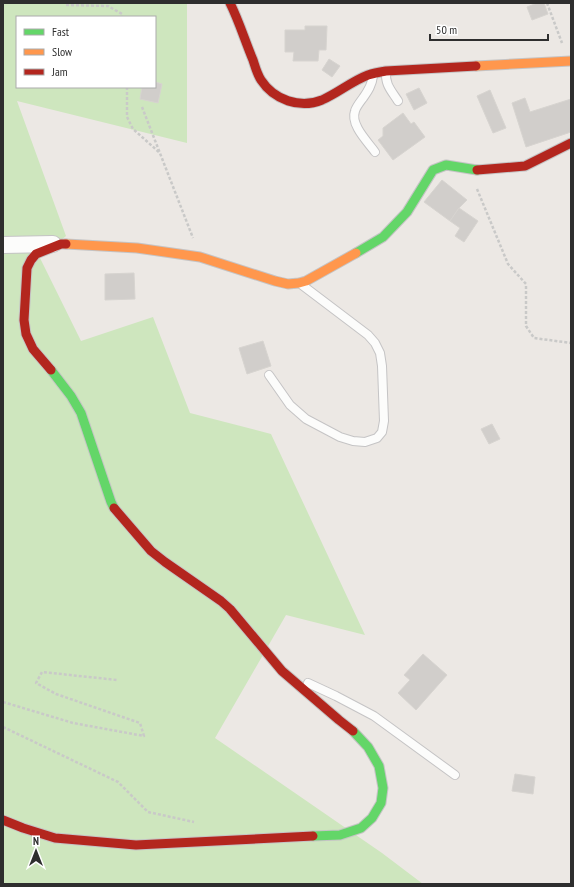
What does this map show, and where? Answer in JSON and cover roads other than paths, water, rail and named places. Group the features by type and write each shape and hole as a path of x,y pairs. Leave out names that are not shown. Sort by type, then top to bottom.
{"street":[{"path":"230,3 260,79 268,89 278,97 301,104 315,102 326,98 373,73 386,71 569,61"},
{"path":"3,245 61,244 137,248 200,258 275,281 288,284 299,283 306,281 383,237 406,212 433,170 439,166 476,170 525,166 571,143"},
{"path":"3,820 55,838 136,845 340,834 361,828 372,818 381,803 383,788 378,766 368,746 355,732 282,671 230,608 164,562 116,511 76,402 33,349 26,334 24,320 27,268 36,254 61,244"}],"lane":[{"path":"386,71 385,79 387,84 398,101"},
{"path":"373,73 370,88 355,111 354,116 359,131 375,152"},
{"path":"269,375 290,405 306,419 340,437 353,441 365,442 377,438 382,432 384,421 382,366 380,353 375,343 368,335 299,283"},
{"path":"282,671 336,696 374,716 455,775"}]}
